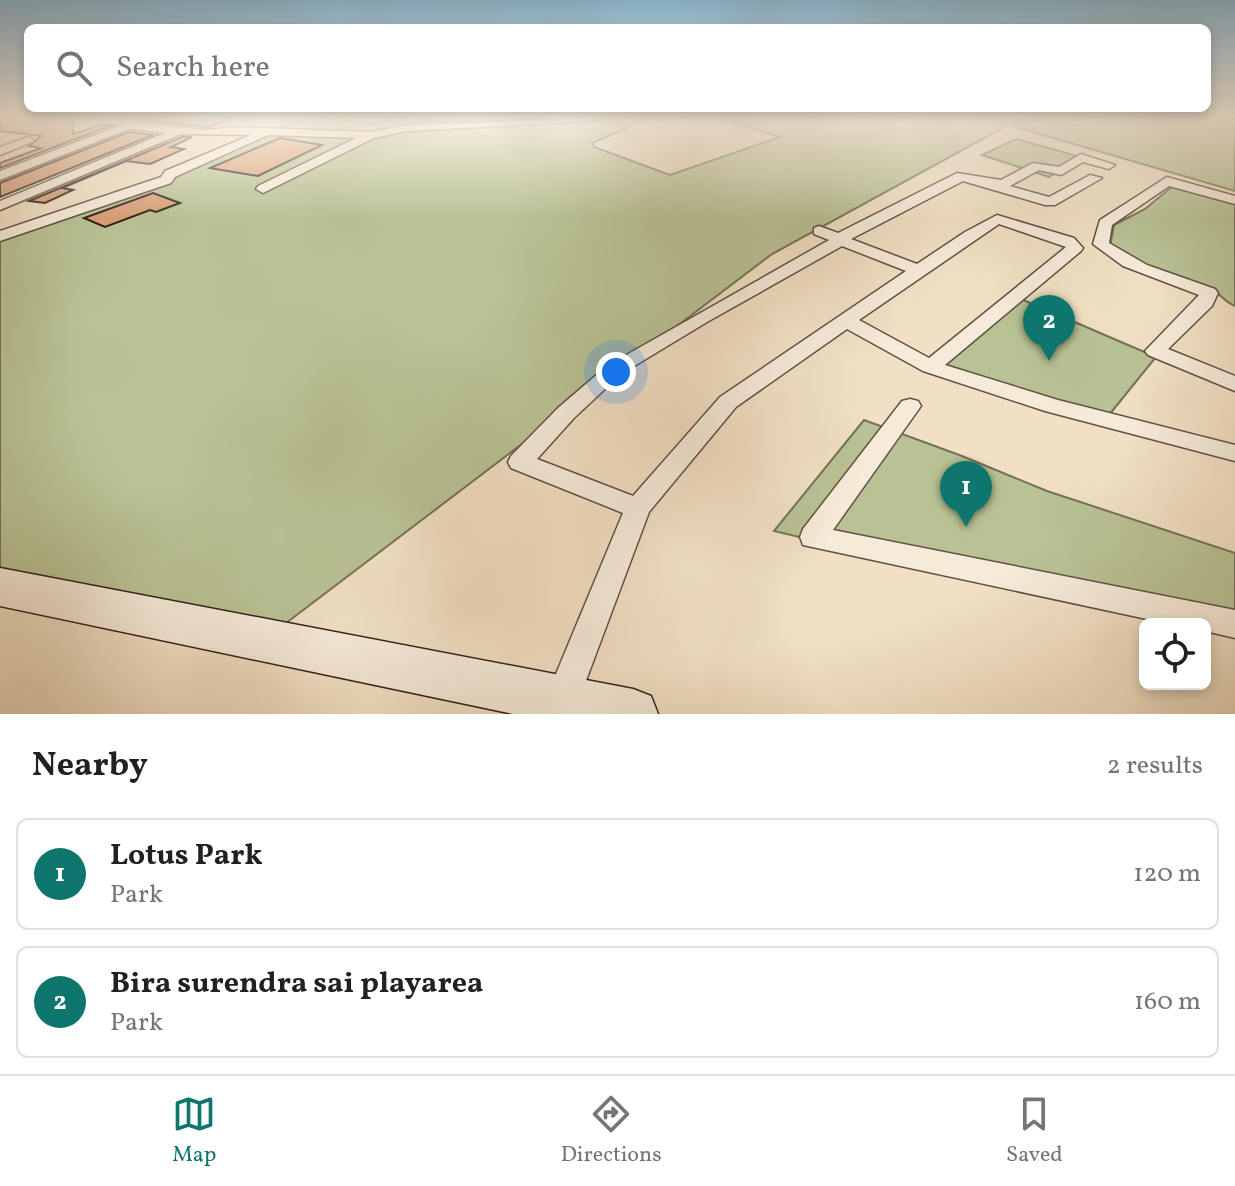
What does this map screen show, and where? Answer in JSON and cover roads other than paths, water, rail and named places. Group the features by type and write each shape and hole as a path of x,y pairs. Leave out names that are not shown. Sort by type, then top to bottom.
{"street":[{"path":"0,176 59,151"},
{"path":"0,206 130,151"},
{"path":"0,236 166,180 170,174 222,151"},
{"path":"263,189 338,151"},
{"path":"996,186 1010,183 1037,166 1061,171 1081,158 1109,165"},
{"path":"638,508 520,462 566,413 614,370 833,237 962,176 1050,202 1095,178"},
{"path":"1235,200 1167,181 1147,194 1135,208 1105,223 1101,244 1121,261 1141,271 1209,293 1206,302 1155,351 1235,384"},
{"path":"563,698 638,508 728,402 844,320 997,219 1069,241 1075,248 930,367"},
{"path":"833,237 918,270"},
{"path":"844,320 930,367 1053,406 1235,453"},
{"path":"910,406 813,537 1235,624"},
{"path":"0,587 633,714"}],"place":[{"name":"Bira surendra sai playarea","path":"1049,361"},
{"name":"Lotus Park","path":"966,527"}]}
